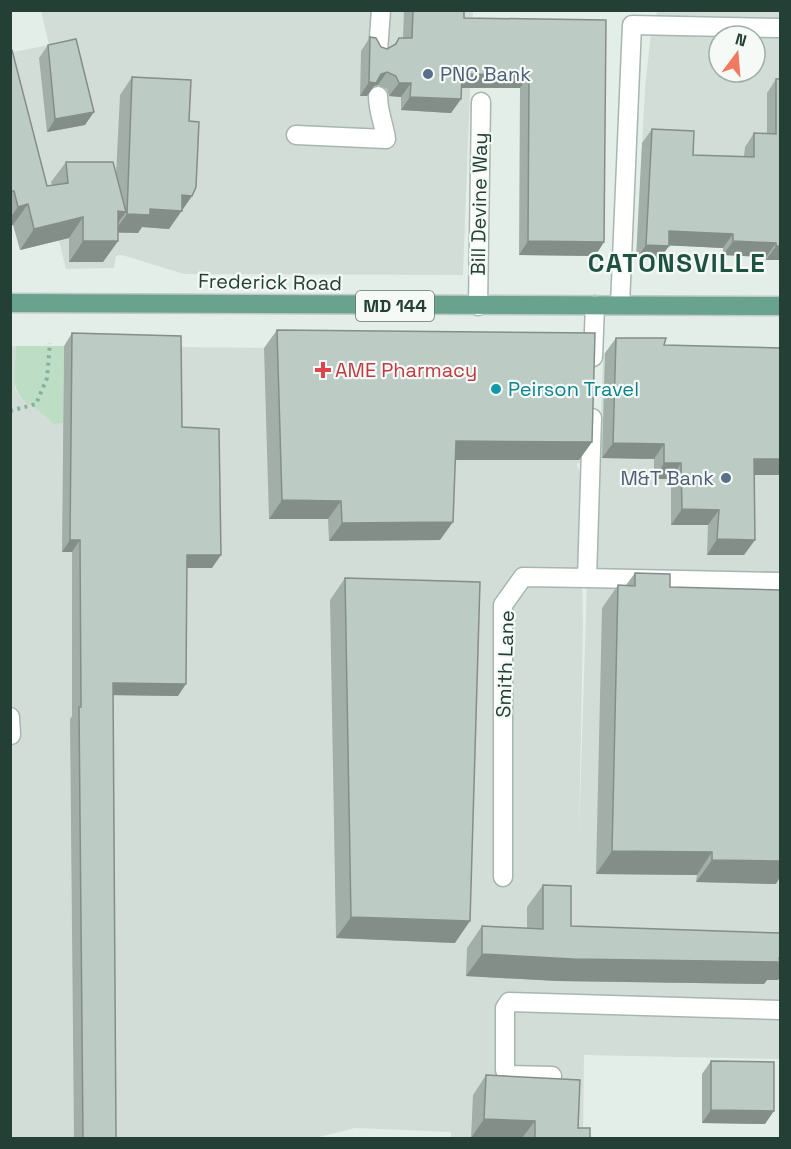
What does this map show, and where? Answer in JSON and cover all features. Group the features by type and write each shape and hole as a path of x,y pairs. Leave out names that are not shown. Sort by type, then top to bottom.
{"main road":[{"name":"Frederick Road","path":"10,303 780,306"}],"lane":[{"path":"378,51 381,10"},
{"path":"620,304 632,25 780,28"},
{"path":"296,135 386,139 378,113 378,96"},
{"name":"Bill Devine Way","path":"478,306 481,102"},
{"path":"593,378 596,305"},
{"path":"592,400 587,578 780,582"},
{"name":"Smith Lane","path":"503,878 503,605 523,577 587,578"},
{"path":"10,717 11,735"},
{"path":"552,1076 508,1075 505,1070 505,1008 509,1002 780,1010"}],"path":[{"path":"10,411 36,404 48,378 50,343"}],"shaded area":[{"path":"41,11 473,11 463,275 184,274 122,255 116,256 114,268 66,269 13,52 49,45"},
{"path":"657,11 780,11 780,260 766,260 723,248 660,245 659,260 636,259 645,88 651,33 655,33"},
{"path":"16,346 15,389 20,397 63,423 64,346 584,351 583,461 577,464 580,472 583,625 579,837 587,578 596,570 603,353 780,356 780,1059 584,1055 583,1138 451,1138 451,1132 355,1128 315,1138 11,1138 10,347"}],"green space":[{"path":"16,346 64,346 63,423 53,424 20,396 15,381"}],"building":[{"path":"413,10 464,10 464,18 606,20 604,242 528,241 529,75 462,74 461,99 410,97 411,83 399,83 396,76 387,72 381,74 376,83 369,82 370,37 376,38 381,47 387,49 396,44 399,38 412,38"},
{"path":"76,39 94,112 55,119 48,45"},
{"path":"10,50 12,50 47,186 68,183 66,162 113,162 126,212 118,211 118,241 83,241 83,217 34,229 28,204 18,207 14,191 10,192"},
{"path":"132,77 191,80 189,121 199,122 196,187 192,196 182,195 182,211 150,209 150,215 127,214"},
{"path":"776,79 780,79 780,246 776,246 776,243 733,241 733,234 669,231 669,246 646,245 652,129 694,131 693,155 754,157 754,133 776,134"},
{"path":"277,330 595,333 592,442 456,441 453,522 342,523 341,501 282,500"},
{"path":"72,333 181,336 182,427 219,429 221,555 187,555 186,684 113,683 116,1138 83,1138 79,707 81,707 80,540 70,540"},
{"path":"616,338 666,338 664,345 780,348 780,459 754,459 755,540 717,539 719,510 682,509 681,463 664,463 664,444 613,443"},
{"path":"635,573 670,574 670,587 780,590 780,861 712,860 712,852 612,851 618,585 635,586"},
{"path":"345,578 480,582 470,921 351,917"},
{"path":"543,885 571,886 571,926 780,933 780,962 573,959 482,954 482,926 543,929"},
{"path":"711,1061 774,1062 774,1111 711,1110"},
{"path":"486,1075 580,1080 578,1128 590,1128 590,1138 535,1138 535,1121 484,1119"}],"place":[{"name":"PNC Bank","path":"428,74"},
{"name":"AME Pharmacy","path":"323,370"},
{"name":"Peirson Travel","path":"496,389"},
{"name":"M&T Bank","path":"726,478"}],"district":[{"name":"CATONSVILLE","path":"677,263"}]}
